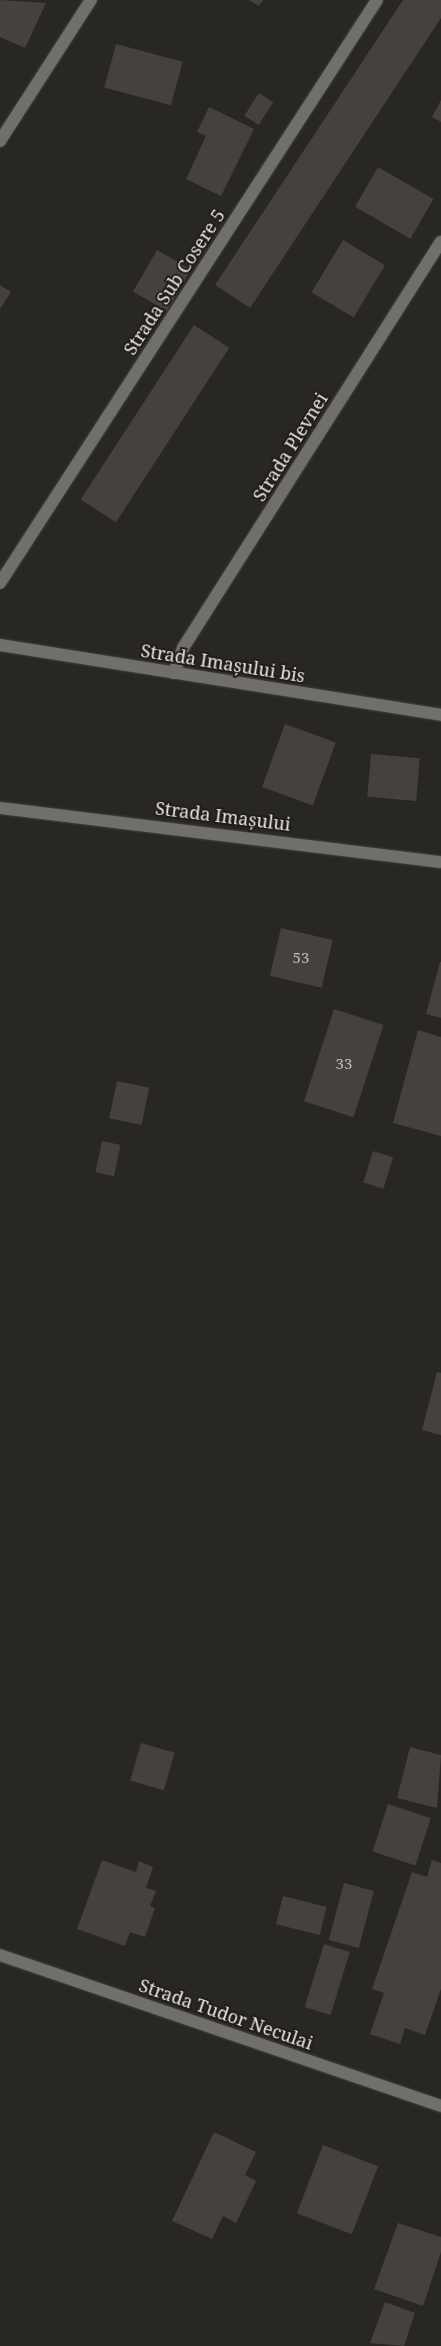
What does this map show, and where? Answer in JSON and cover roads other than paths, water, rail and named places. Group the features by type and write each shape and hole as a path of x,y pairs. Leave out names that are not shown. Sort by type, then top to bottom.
{"street":[{"path":"0,141 91,0"},
{"name":"Strada Sub Cosere 5","path":"0,583 377,0"},
{"name":"Strada Plevnei","path":"174,673 184,648 441,242"},
{"name":"Strada Imașului bis","path":"0,645 441,716"},
{"name":"Strada Imașului","path":"0,808 441,862"},
{"name":"Strada Tudor Neculai","path":"0,1956 441,2106"}]}
